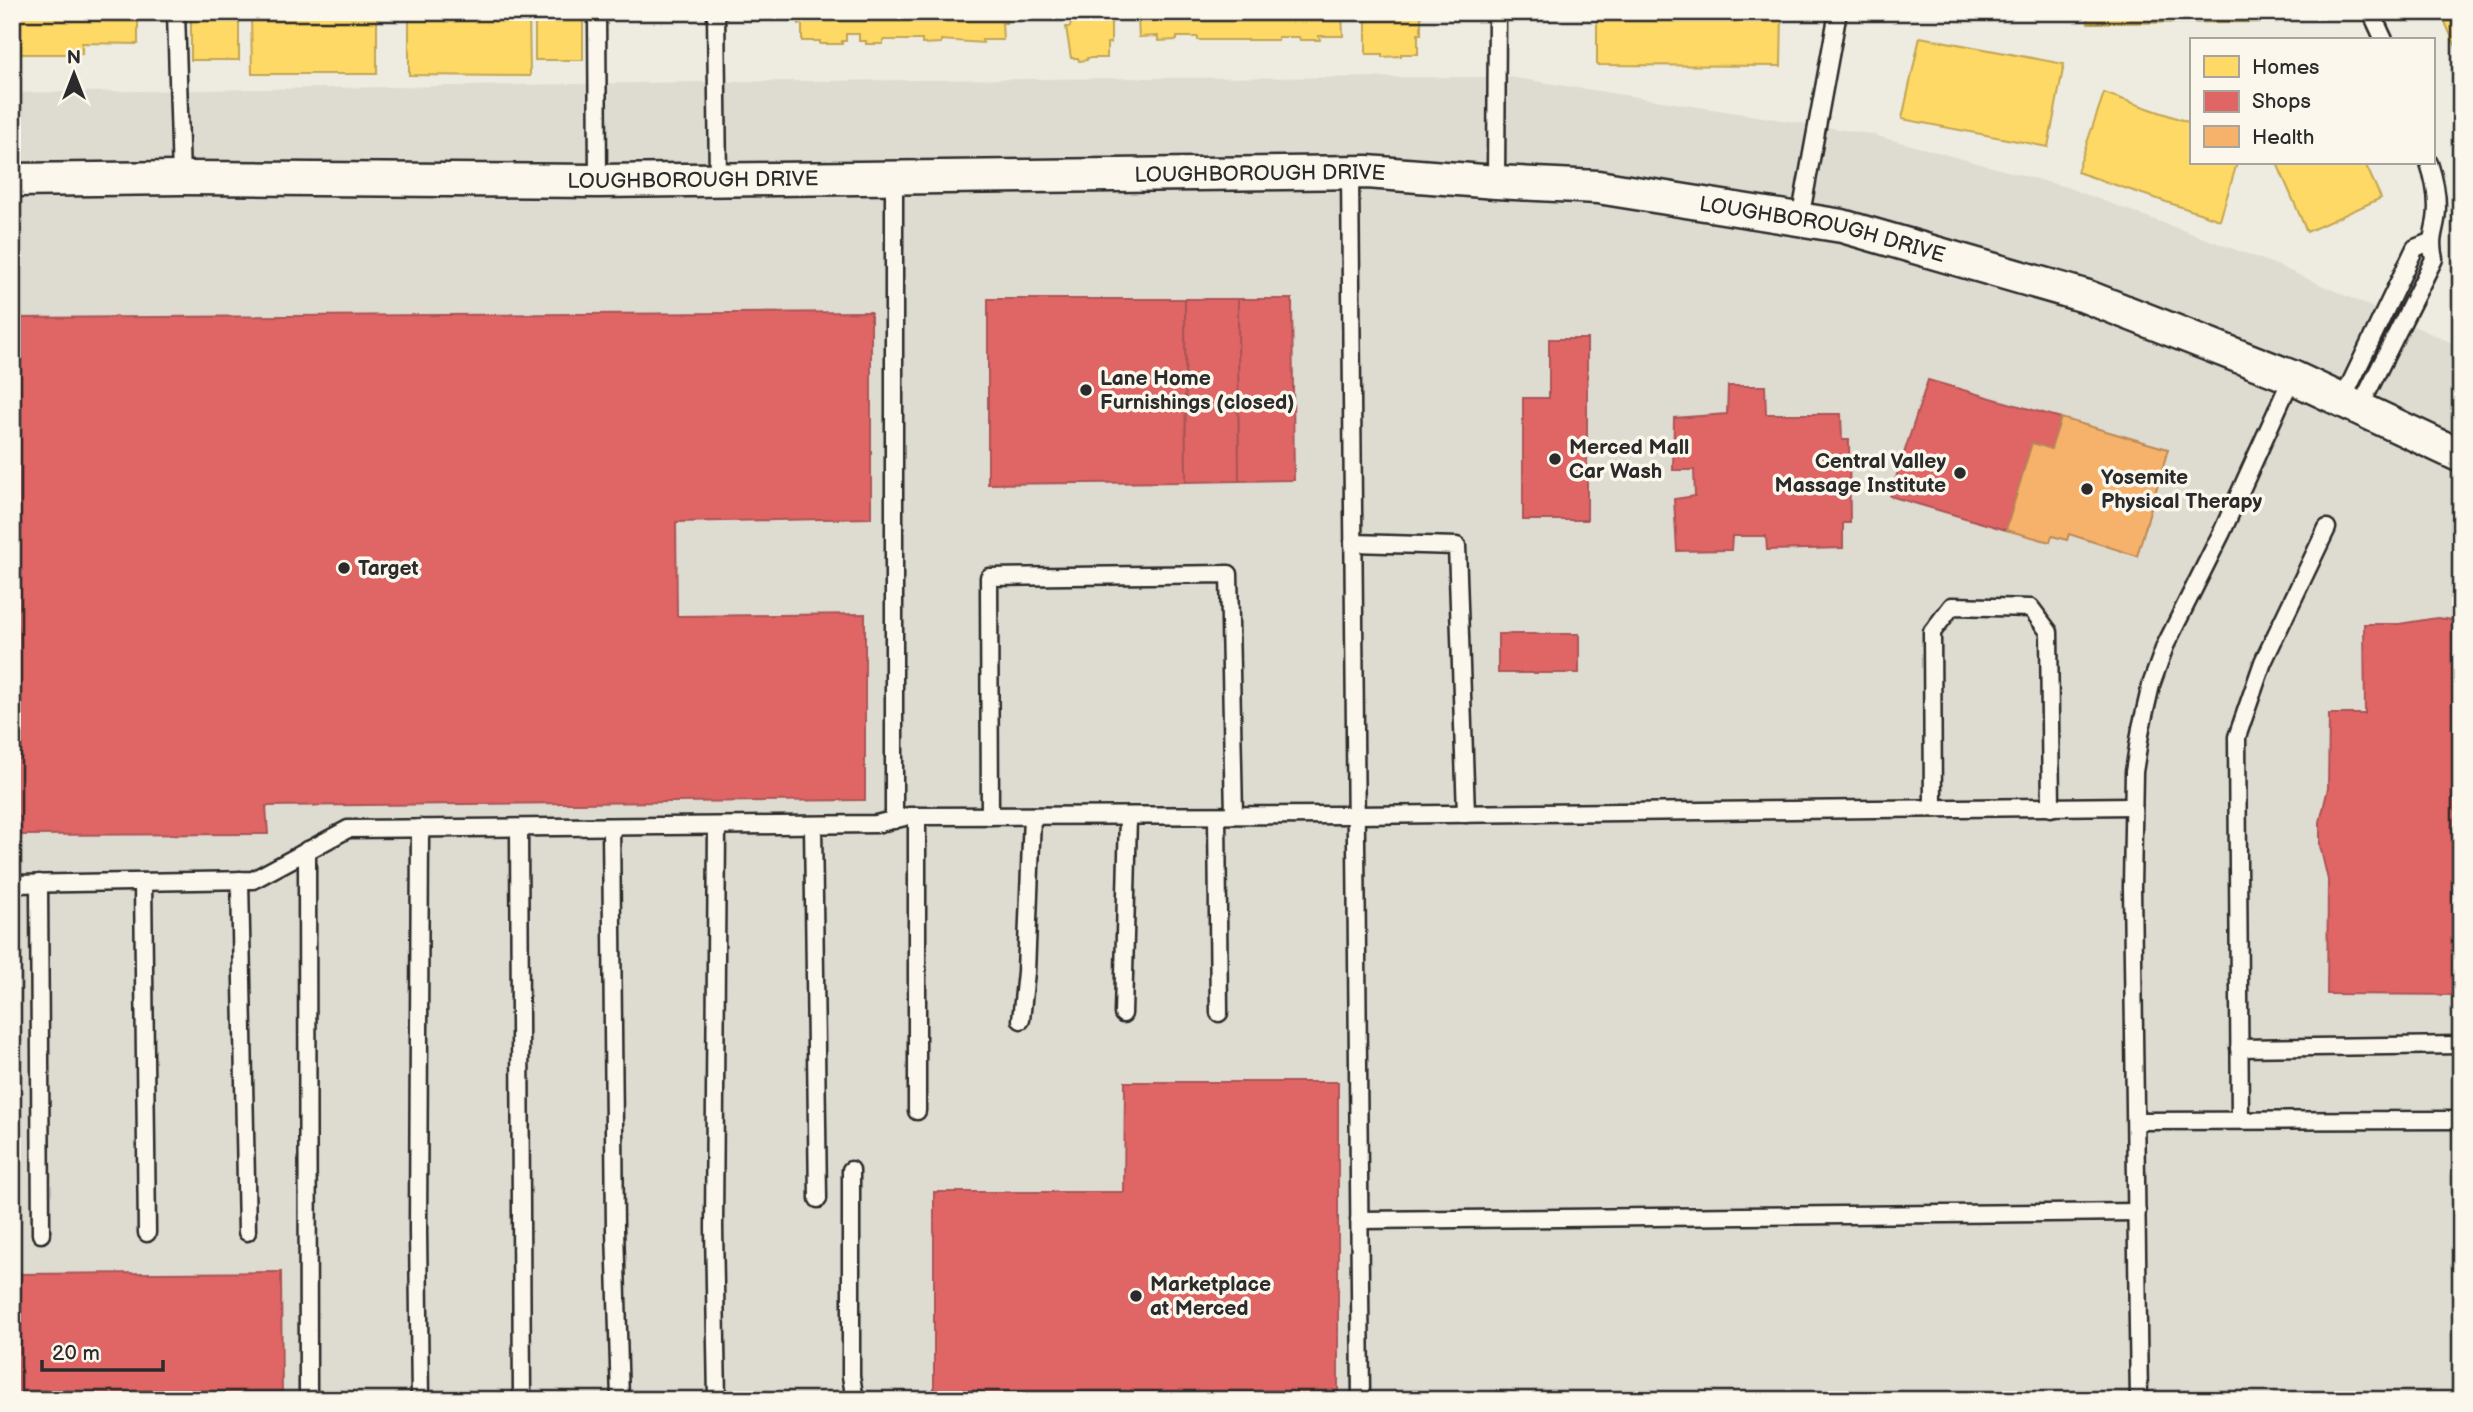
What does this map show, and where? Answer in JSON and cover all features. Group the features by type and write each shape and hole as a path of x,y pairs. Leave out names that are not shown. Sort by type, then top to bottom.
{"street":[{"name":"LOUGHBOROUGH DRIVE","path":"12,180 181,178 598,181 1367,172 1598,187 1842,226 2085,296 2292,377 2461,456"}],"lane":[{"path":"176,12 181,178"},
{"path":"597,12 598,181"},
{"path":"716,12 718,180"},
{"path":"1496,182 1497,12"},
{"path":"1800,219 1838,12"},
{"path":"2371,12 2383,38"},
{"path":"2351,405 2414,248 2431,242 2436,220 2437,195 2429,164"},
{"path":"1350,173 1361,1400"},
{"path":"894,178 894,820"},
{"path":"2139,1400 2134,772 2151,685 2165,646 2222,532 2292,377"},
{"path":"2240,1120 2237,737 2263,662 2327,528"},
{"path":"1353,543 1457,546 1466,814"},
{"path":"990,816 989,577 1229,574 1219,1013"},
{"path":"1933,808 1932,632 1952,606 2031,608 2049,632 2051,808"},
{"path":"12,884 253,880 348,829 876,824 917,816 1355,815 2133,806"},
{"path":"917,816 917,1111"},
{"path":"1021,1020 1026,972 1032,816"},
{"path":"1123,1014 1128,816"},
{"path":"813,825 818,1199"},
{"path":"717,826 714,1228 718,1400"},
{"path":"611,827 615,1229 620,1400"},
{"path":"420,828 418,1231 421,1400"},
{"path":"519,828 523,1400"},
{"path":"307,850 308,1400"},
{"path":"240,880 247,1233"},
{"path":"143,882 147,1233"},
{"path":"39,883 41,1234"},
{"path":"2239,1048 2461,1045"},
{"path":"2136,1121 2461,1120"},
{"path":"851,1170 851,1376 855,1400"},
{"path":"1359,1220 2137,1212"}],"shaded area":[{"path":"1509,77 1870,134 2066,187 2274,264 2461,347 2461,1400 12,1400 12,93 698,82"}],"building: Homes":[{"path":"12,12 138,12 138,44 82,43 82,54 16,54 16,44 12,44"},
{"path":"191,12 239,12 239,60 191,60"},
{"path":"251,12 377,12 377,74 252,74"},
{"path":"409,12 529,12 530,76 409,75"},
{"path":"535,12 583,12 583,60 535,60"},
{"path":"798,12 1006,12 1006,23 1002,23 1003,40 982,40 983,43 941,40 941,43 922,44 922,40 883,40 883,44 866,44 866,41 859,41 859,34 846,34 846,41 842,41 842,44 820,44 820,41 802,41 802,25 799,24"},
{"path":"1073,12 1104,12 1104,18 1109,18 1111,43 1107,43 1107,58 1087,58 1079,61 1078,58 1071,58 1066,27 1070,27"},
{"path":"1134,12 1342,12 1343,36 1319,36 1320,40 1278,37 1278,40 1198,40 1198,37 1177,37 1177,40 1158,41 1158,36 1139,37 1138,20 1134,20"},
{"path":"1366,12 1421,14 1418,54 1382,57 1382,54 1366,54"},
{"path":"1597,12 1782,12 1781,66 1597,65"},
{"path":"2088,12 2277,12 2277,22 2088,23"},
{"path":"2461,12 2461,58 2444,20"},
{"path":"1920,37 2064,64 2048,147 1902,119"},
{"path":"2104,93 2190,123 2190,164 2237,164 2220,220 2077,172"},
{"path":"2277,164 2365,164 2381,198 2307,232"}],"building: Shops":[{"name":"Lane Home Furnishings (closed)","path":"988,299 1185,299 1186,482 988,484"},
{"path":"1185,299 1238,299 1239,481 1186,482"},
{"path":"1238,299 1292,299 1294,480 1239,481"},
{"name":"Target","path":"871,312 871,518 676,522 677,616 865,614 865,800 266,806 268,834 12,835 12,318"},
{"name":"Merced Mall Car Wash","path":"1549,339 1587,339 1587,520 1523,520 1523,398 1549,398"},
{"name":"Central Valley Massage Institute","path":"1928,380 2061,418 2051,449 2032,443 2006,530 1890,496"},
{"path":"1728,386 1765,386 1766,414 1841,414 1842,440 1849,440 1850,523 1843,523 1843,548 1767,550 1766,536 1732,536 1731,550 1677,551 1674,499 1695,496 1694,470 1673,470 1674,418 1727,414"},
{"path":"2437,618 2461,621 2461,995 2327,994 2328,880 2320,846 2320,822 2328,788 2329,714 2365,714 2364,624 2399,624"},
{"path":"1498,634 1579,634 1579,673 1498,673"},
{"name":"Marketplace at Merced","path":"1125,1082 1338,1082 1338,1400 934,1400 934,1192 1124,1192"},
{"path":"281,1272 282,1400 12,1400 12,1274"}],"building: Health":[{"name":"Yosemite Physical Therapy","path":"2061,418 2168,449 2137,556 2069,534 2067,540 2052,536 2050,542 2006,530 2032,443 2051,449"}],"place":[{"name":"Lane Home Furnishings (closed)","path":"1086,390"},
{"name":"Merced Mall Car Wash","path":"1555,459"},
{"name":"Central Valley Massage Institute","path":"1960,473"},
{"name":"Yosemite Physical Therapy","path":"2087,489"},
{"name":"Target","path":"344,568"},
{"name":"Marketplace at Merced","path":"1136,1296"}]}
